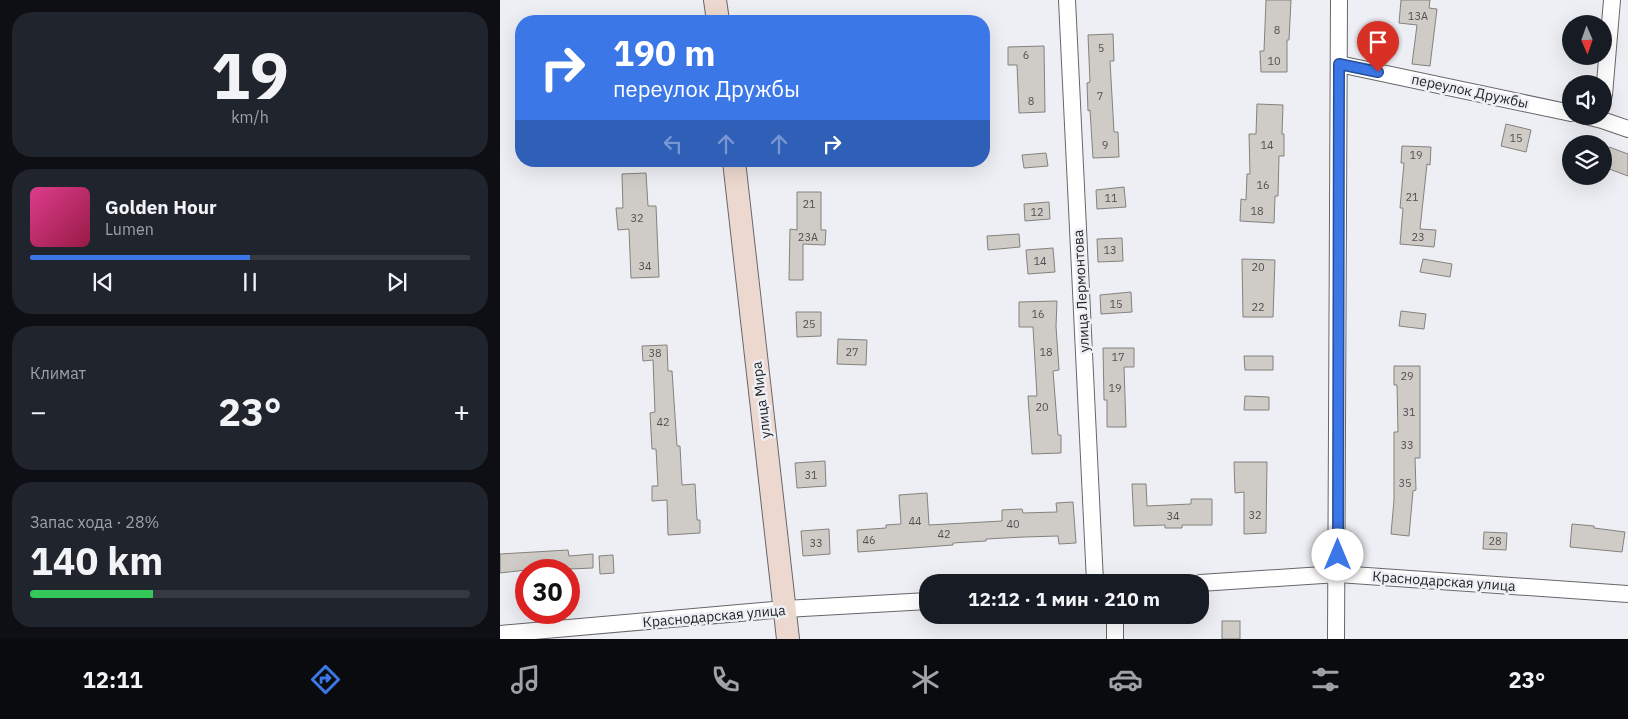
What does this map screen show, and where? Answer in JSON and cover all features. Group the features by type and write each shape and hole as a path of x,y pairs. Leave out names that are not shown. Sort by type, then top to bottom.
{"main road":[{"path":"715,0 717,15"},
{"name":"улица Мира","path":"735,167 788,639"}],"street":[{"name":"улица Лермонтова","path":"1067,0 1095,574"},
{"path":"1336,639 1338,574 1339,0"},
{"path":"1606,75 1612,0"},
{"name":"переулок Дружбы","path":"1339,64 1562,111"},
{"path":"1612,123 1628,129"},
{"name":"Краснодарская улица","path":"1209,582 1338,574 1628,594"},
{"name":"Краснодарская улица","path":"500,634 785,609 919,602"},
{"path":"1115,624 1115,639"}],"building":[{"path":"1266,0 1291,0 1289,40 1287,40 1287,72 1261,72 1260,51 1264,51"},
{"path":"1401,0 1430,0 1429,8 1437,9 1430,66 1412,64 1417,25 1399,23"},
{"path":"1113,34 1114,61 1110,61 1114,132 1118,132 1119,157 1093,158 1090,110 1088,111 1087,83 1090,82 1088,35"},
{"path":"1044,46 1045,112 1019,113 1017,65 1008,65 1008,47"},
{"path":"1257,104 1283,105 1282,134 1284,134 1284,156 1279,156 1278,196 1275,196 1274,223 1240,221 1241,199 1246,200 1247,174 1250,174 1249,134 1256,134"},
{"path":"1506,124 1531,130 1526,152 1501,146"},
{"path":"1402,146 1431,147 1430,165 1427,164 1420,229 1436,230 1434,247 1400,244 1403,208 1400,208 1404,163 1401,163"},
{"path":"1612,148 1628,154 1628,176 1612,170"},
{"path":"1046,153 1048,166 1024,168 1022,155"},
{"path":"646,173 648,206 656,206 659,277 631,278 629,229 618,230 616,208 623,208 622,174"},
{"path":"1124,187 1126,207 1097,209 1096,190"},
{"path":"797,192 821,192 821,230 826,230 825,245 803,244 803,280 789,280 790,229 797,230"},
{"path":"1049,202 1050,219 1025,221 1024,204"},
{"path":"1019,234 1020,247 988,250 987,236"},
{"path":"1122,238 1123,261 1098,262 1097,239"},
{"path":"1053,248 1055,272 1028,274 1026,250"},
{"path":"1242,259 1275,260 1273,317 1243,317"},
{"path":"1423,259 1452,264 1450,277 1420,272"},
{"path":"1131,292 1132,312 1101,314 1100,295"},
{"path":"1057,301 1056,326 1059,370 1053,371 1058,435 1061,435 1061,453 1032,454 1028,396 1037,396 1033,327 1019,327 1019,302"},
{"path":"1401,311 1426,314 1424,329 1399,326"},
{"path":"796,312 821,312 821,336 797,337"},
{"path":"838,339 867,340 866,365 837,364"},
{"path":"667,345 668,371 672,371 677,446 680,446 682,485 695,484 697,520 700,520 700,533 668,535 667,500 652,501 652,486 658,486 656,449 652,449 650,413 655,412 653,360 643,361 642,346"},
{"path":"1103,348 1134,348 1134,367 1124,367 1126,427 1107,427 1107,400 1104,400"},
{"path":"1244,356 1273,356 1273,370 1245,370"},
{"path":"1394,366 1420,366 1420,458 1415,458 1416,490 1413,491 1409,536 1391,534 1394,500 1394,432 1398,432 1397,385 1394,385"},
{"path":"1245,396 1269,397 1269,410 1244,410"},
{"path":"825,461 826,486 797,488 795,463"},
{"path":"1234,462 1267,462 1266,533 1244,534 1244,492 1235,493"},
{"path":"1132,484 1146,484 1147,506 1191,504 1191,499 1212,499 1212,525 1182,525 1182,528 1165,528 1165,525 1134,526"},
{"path":"927,493 929,525 1002,521 1002,510 1022,509 1023,513 1057,512 1056,503 1073,502 1076,543 1059,544 1058,536 1024,537 986,539 986,541 953,543 953,545 858,552 857,530 886,528 886,525 901,524 899,495"},
{"path":"1572,524 1625,532 1622,552 1570,547"},
{"path":"829,529 830,554 803,556 801,531"},
{"path":"1484,532 1507,533 1506,550 1483,549"},
{"path":"568,550 569,556 593,554 593,568 580,569 580,559 515,559 515,571 500,573 500,554"},
{"path":"613,555 614,573 600,574 599,556"},
{"path":"1222,621 1240,621 1240,639 1222,639"}],"route":[{"path":"1338,555 1339,64 1378,72"}]}
